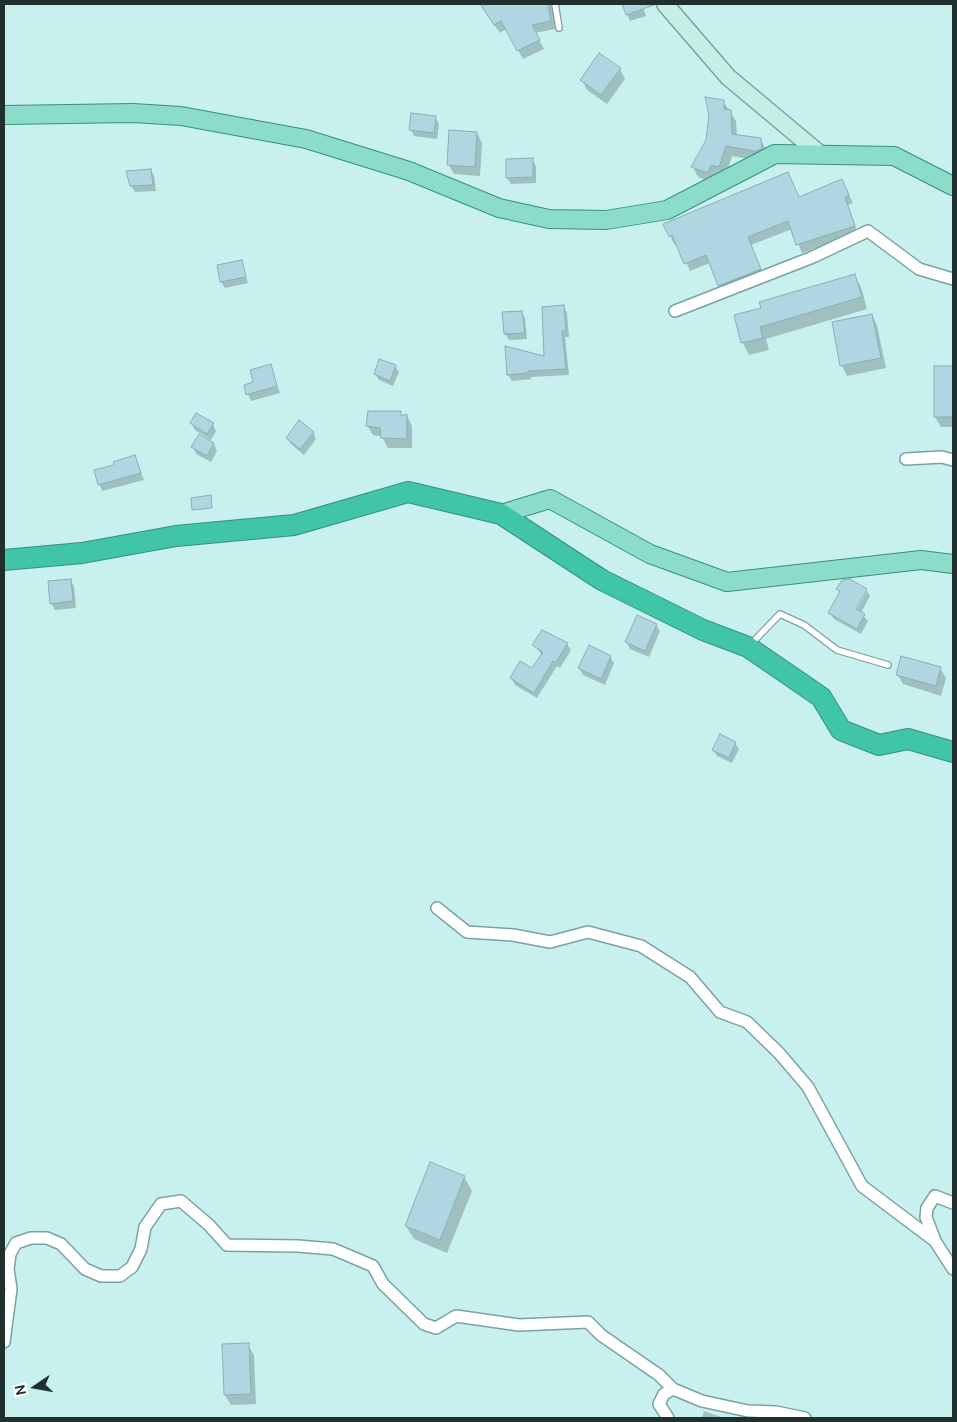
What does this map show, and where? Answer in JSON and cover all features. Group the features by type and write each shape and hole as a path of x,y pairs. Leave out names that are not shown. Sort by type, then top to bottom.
{"highway":[{"path":"4,560 82,553 176,536 294,524 408,492 501,514 602,580 703,630 748,647 821,697 841,730 879,745 908,739 953,752"}],"main road":[{"path":"4,115 133,113 180,116 306,139 409,171 499,208 549,219 606,220 667,210 775,154 894,156 953,186"},
{"path":"501,514 550,499 650,554 727,582 921,560 953,564"}],"street":[{"path":"665,4 728,78 820,154"},
{"path":"675,311 813,257 868,231 919,269 953,279"},
{"path":"906,459 942,457 953,460"},
{"path":"437,908 467,932 513,935 550,942 588,932 641,946 690,977 720,1012 747,1022 779,1053 808,1087 862,1186 935,1241"},
{"path":"953,1203 935,1196 927,1208 926,1217 935,1241 953,1269"},
{"path":"4,1342 11,1289 8,1270 10,1254 16,1243 31,1238 47,1238 61,1244 85,1269 101,1276 120,1276 132,1267 140,1249 145,1227 161,1204 181,1201 209,1225 227,1245 298,1246 333,1249 373,1266 383,1284 424,1324 436,1328 456,1316 519,1325 588,1322 601,1335 659,1375 673,1389 702,1401 748,1411 776,1412 805,1418"},
{"path":"668,1418 659,1404 664,1394 673,1389"}],"lane":[{"path":"555,4 559,28"},
{"path":"748,647 780,614 804,624 838,650 888,665"}],"building":[{"path":"480,4 548,4 551,21 532,25 540,40 517,51 501,21 494,25"},
{"path":"622,4 654,4 654,5 626,15"},
{"path":"599,53 621,68 601,95 580,80"},
{"path":"705,97 724,100 724,109 731,110 732,134 761,138 762,149 755,151 726,146 719,167 711,165 708,173 691,167 706,140 709,116"},
{"path":"411,113 436,116 434,133 409,130"},
{"path":"449,130 477,132 475,167 447,165"},
{"path":"533,158 533,177 506,178 506,159"},
{"path":"151,169 153,185 130,186 126,171"},
{"path":"788,172 799,197 842,179 849,195 845,197 855,226 796,245 788,221 748,237 761,269 718,286 706,255 684,264 672,235 669,237 663,224"},
{"path":"242,260 246,277 220,282 217,265"},
{"path":"855,274 862,297 760,327 763,338 741,343 734,315 761,308 759,302"},
{"path":"564,305 566,331 562,331 566,369 528,371 528,373 507,375 505,346 544,356 542,307"},
{"path":"522,311 525,333 504,334 502,312"},
{"path":"872,314 881,358 840,366 832,322"},
{"path":"379,359 396,365 390,381 374,374"},
{"path":"271,364 277,386 246,395 244,385 253,382 250,370"},
{"path":"934,366 953,366 953,417 934,417"},
{"path":"368,411 401,411 401,416 407,414 407,439 381,438 380,428 366,426"},
{"path":"196,413 214,423 207,434 190,423"},
{"path":"299,420 314,432 300,449 286,438"},
{"path":"199,434 214,443 207,456 191,447"},
{"path":"135,455 141,473 98,485 94,470 114,465 113,462"},
{"path":"211,495 212,508 192,510 191,498"},
{"path":"71,579 73,601 50,604 48,581"},
{"path":"850,579 867,589 856,609 865,614 857,629 828,613 840,591 836,589 842,580"},
{"path":"637,615 657,624 645,651 625,642"},
{"path":"542,630 568,643 556,662 553,661 534,693 510,678 520,661 532,668 543,652 532,645"},
{"path":"589,645 611,656 601,679 578,668"},
{"path":"901,656 941,667 936,686 896,675"},
{"path":"720,734 736,742 729,758 712,750"},
{"path":"430,1162 465,1176 440,1240 405,1226"},
{"path":"249,1343 251,1394 224,1395 222,1344"}]}
